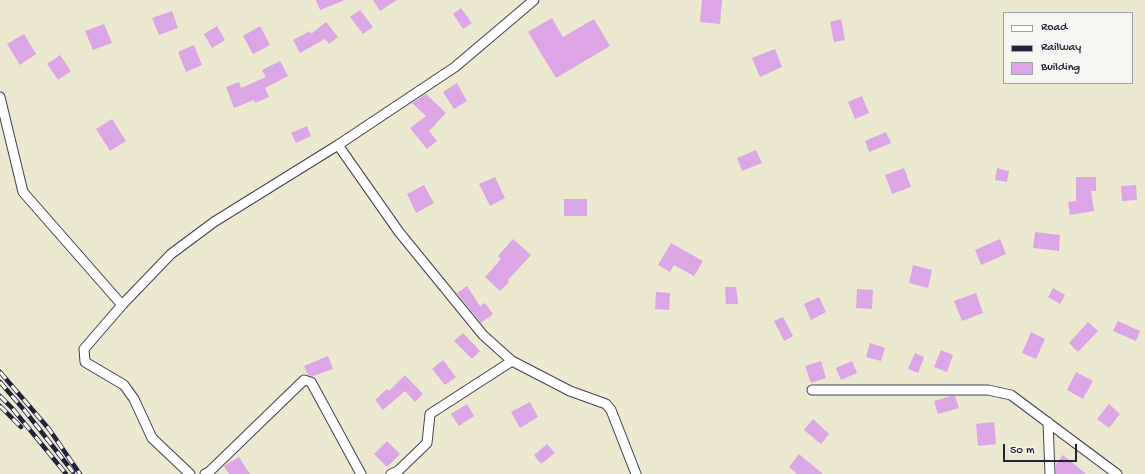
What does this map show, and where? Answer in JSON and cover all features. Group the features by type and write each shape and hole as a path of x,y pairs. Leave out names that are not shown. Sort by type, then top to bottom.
{"street":[{"path":"190,474 152,438 134,399 124,385 86,362 84,349 122,305 171,254 214,222 338,145 455,66 534,0"},
{"path":"0,98 23,192 122,305"},
{"path":"338,145 398,232 484,335 512,361 570,391 606,404 611,410 636,474"},
{"path":"391,474 398,471 427,443 430,414 512,361"},
{"path":"205,474 209,472 304,380 311,382 361,474"},
{"path":"812,390 988,390 1011,395 1117,474"},
{"path":"1048,422 1050,474"}],"building":[{"path":"316,0 343,0 343,1 320,10"},
{"path":"373,0 397,0 380,11"},
{"path":"702,0 722,0 720,24 700,22"},
{"path":"461,8 472,23 463,29 453,14"},
{"path":"360,10 373,27 363,34 350,17"},
{"path":"172,11 178,28 159,35 152,18"},
{"path":"552,18 563,37 594,19 610,46 556,78 528,32"},
{"path":"841,19 845,40 834,42 830,22"},
{"path":"326,22 338,37 329,44 325,39 300,53 293,40 310,31 311,34"},
{"path":"104,24 112,43 93,50 85,31"},
{"path":"217,26 225,40 212,48 204,34"},
{"path":"260,26 270,45 253,54 243,36"},
{"path":"24,34 36,54 20,65 7,44"},
{"path":"194,45 202,65 186,72 178,52"},
{"path":"775,49 782,67 760,77 752,58"},
{"path":"60,55 71,71 58,80 47,64"},
{"path":"280,61 288,76 265,88 269,97 255,103 254,100 234,108 226,87 239,82 241,88 266,77 262,70"},
{"path":"457,83 467,101 454,109 443,92"},
{"path":"426,94 446,113 429,131 437,141 427,149 410,128 426,116 412,103"},
{"path":"862,96 869,113 855,119 848,102"},
{"path":"112,119 126,141 110,151 96,129"},
{"path":"307,126 311,136 296,143 291,133"},
{"path":"886,132 891,143 869,152 865,141"},
{"path":"756,150 762,163 742,171 737,158"},
{"path":"904,168 911,187 892,194 885,175"},
{"path":"997,168 1009,171 1007,182 995,180"},
{"path":"495,177 505,198 490,206 479,184"},
{"path":"1076,177 1096,177 1096,191 1091,191 1094,211 1070,215 1068,202 1076,201"},
{"path":"424,185 434,203 416,213 407,194"},
{"path":"1136,185 1137,200 1122,201 1121,186"},
{"path":"564,199 587,199 587,216 564,216"},
{"path":"1035,232 1060,235 1059,251 1033,248"},
{"path":"513,239 531,255 500,291 485,277 501,259 498,256"},
{"path":"1000,239 1006,254 981,265 975,250"},
{"path":"671,243 703,261 694,276 674,265 670,272 658,265"},
{"path":"913,265 932,270 928,288 909,283"},
{"path":"467,286 480,306 485,303 493,314 481,323 457,293"},
{"path":"725,287 736,287 738,304 726,304"},
{"path":"1053,288 1065,295 1060,304 1048,297"},
{"path":"857,289 873,290 872,309 856,308"},
{"path":"656,292 670,293 669,310 655,309"},
{"path":"976,293 983,313 962,321 954,301"},
{"path":"819,297 826,312 811,320 804,304"},
{"path":"783,317 793,336 784,341 774,321"},
{"path":"1118,321 1140,331 1136,341 1113,331"},
{"path":"1088,322 1098,331 1078,352 1069,343"},
{"path":"1031,332 1045,339 1036,359 1022,353"},
{"path":"463,333 480,351 472,359 454,341"},
{"path":"870,343 885,348 881,361 866,357"},
{"path":"941,350 953,355 947,372 934,367"},
{"path":"915,353 924,357 918,373 908,369"},
{"path":"328,356 333,369 313,376 308,375 304,366"},
{"path":"443,360 456,377 445,385 432,369"},
{"path":"821,361 826,378 811,383 805,366"},
{"path":"852,361 857,373 841,380 836,368"},
{"path":"1076,372 1093,381 1083,399 1067,390"},
{"path":"405,375 423,394 415,402 405,391 383,410 375,400 387,389 389,391"},
{"path":"955,396 959,408 938,414 934,401"},
{"path":"530,402 538,417 520,428 511,412"},
{"path":"467,404 474,416 459,426 451,414"},
{"path":"1109,404 1120,414 1109,428 1097,419"},
{"path":"813,419 829,434 821,444 804,430"},
{"path":"994,422 996,444 978,446 976,424"},
{"path":"387,441 400,454 387,467 374,454"},
{"path":"547,444 555,453 541,464 534,455"},
{"path":"799,454 823,474 797,474 789,467"},
{"path":"1063,455 1086,474 1056,474 1056,464"},
{"path":"239,457 250,474 229,474 224,466"}],"railway":[{"path":"0,372 49,429 80,474"},
{"path":"0,382 73,472"},
{"path":"0,396 12,408 66,474"},
{"path":"0,406 21,427"}]}
